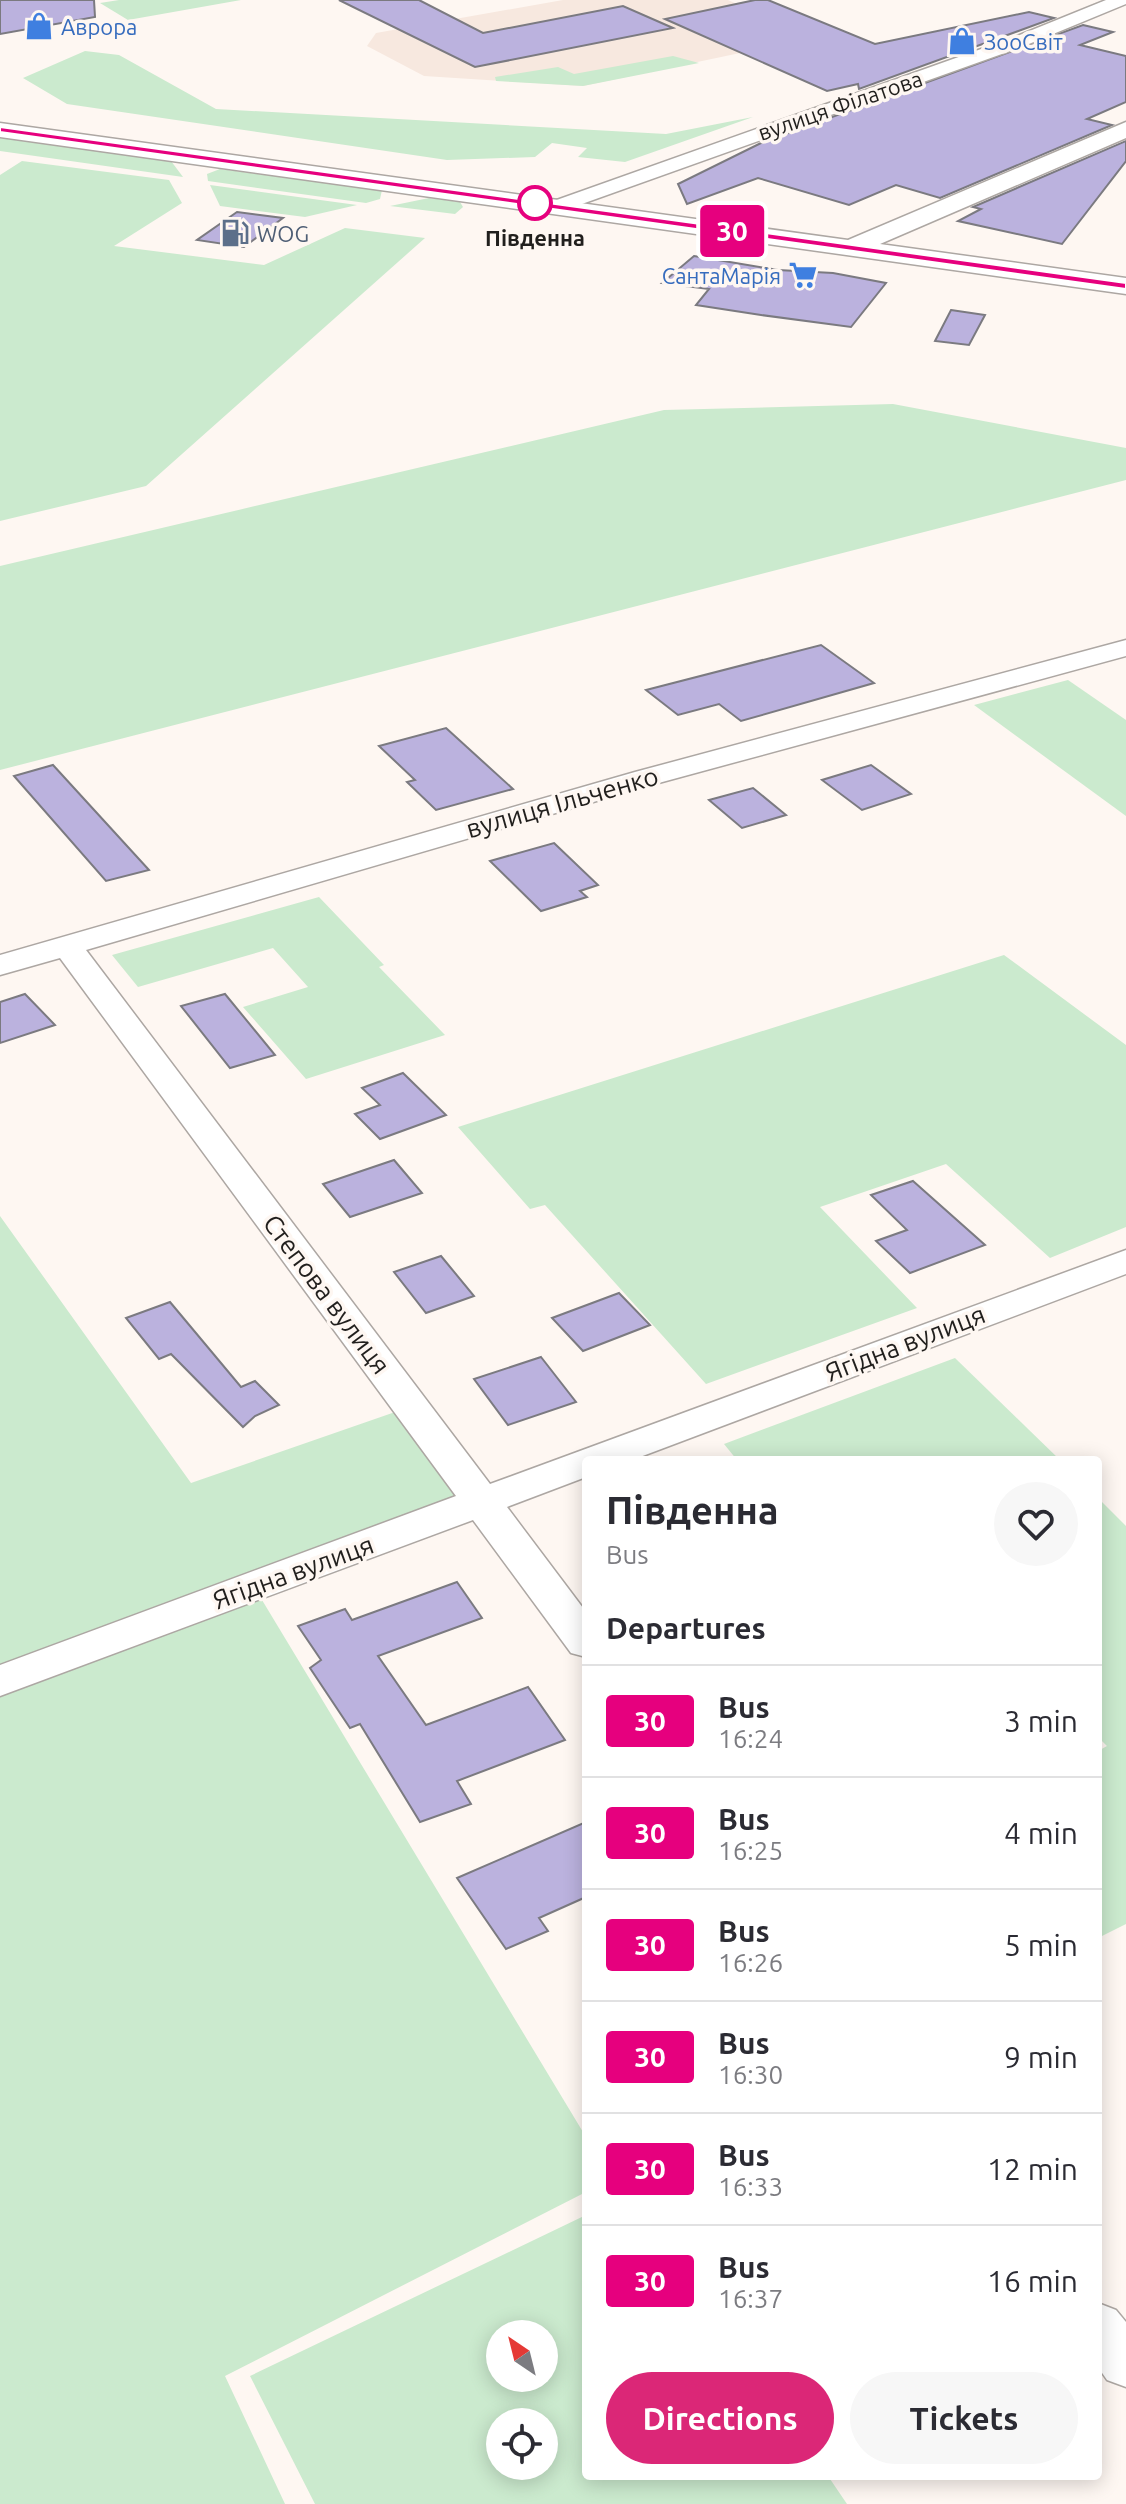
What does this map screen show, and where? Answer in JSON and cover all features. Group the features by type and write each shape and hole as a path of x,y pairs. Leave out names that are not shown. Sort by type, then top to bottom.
{"main road":[{"path":"850,248 1126,129"},
{"path":"0,130 1126,286"}],"street":[{"name":"вулиця Філатова","path":"558,206 1018,42 1121,0"},
{"name":"вулиця Ільченко","path":"0,965 645,778 1126,648"},
{"name":"Степова вулиця","path":"67,946 582,1637"},
{"name":"Ягідна вулиця","path":"605,1456 1126,1261"},
{"name":"Ягідна вулиця","path":"0,1681 582,1464"},
{"path":"1102,2331 1126,2363"}],"shaded area":[{"path":"563,0 728,0 812,38 583,86 424,76 367,46 376,33"}],"green space":[{"path":"119,0 241,0 128,20 100,3"},
{"path":"85,51 119,55 216,109 666,134 753,117 625,162 578,157 587,148 552,143 535,157 447,160 67,104 23,78"},
{"path":"673,56 699,63 583,86 496,81 495,77 558,67 574,74"},
{"path":"0,138 171,161 183,177 0,151"},
{"path":"22,161 169,180 182,203 114,246 264,265 345,228 425,238 146,486 0,521 0,175"},
{"path":"220,169 382,190 380,199 366,203 208,181 207,174"},
{"path":"210,185 357,205 305,217 220,206"},
{"path":"429,198 460,202 463,207 455,214 390,206"},
{"path":"893,404 1126,448 1126,480 0,770 0,566 664,410"},
{"path":"1068,680 1126,720 1126,816 974,705"},
{"path":"319,897 384,965 379,967 445,1035 306,1079 243,1007 308,987 273,948 138,987 112,955"},
{"path":"1004,955 1126,1045 1126,1227 1050,1258 946,1164 820,1207 917,1308 706,1384 545,1205 530,1209 458,1127"},
{"path":"0,1216 191,1483 398,1411 470,1499 250,1580 582,2130 582,2194 225,2376 285,2504 0,2504"},
{"path":"955,1358 1056,1456 734,1456 724,1444"},
{"path":"1102,1502 1126,1526 1126,1924 1102,1936 1102,1749 1107,1746 1102,1741"},
{"path":"582,2217 582,2480 831,2480 847,2504 315,2504 250,2376"}],"building":[{"path":"0,0 94,0 95,17 0,34"},
{"path":"339,0 419,0 483,33 623,6 673,28 475,67"},
{"path":"768,0 875,44 1029,12 1054,18 859,89 858,84 827,91 665,19"},
{"path":"1083,25 1113,32 1080,45 1126,56 1126,102 1087,119 1112,125 940,198 896,185 849,205 758,178 687,204 678,184 761,143"},
{"path":"1126,141 1126,161 1062,244 958,221 981,209 973,207"},
{"name":"WOG","path":"237,212 283,218 244,247 197,240"},
{"path":"694,256 778,270 833,273 886,283 851,327 761,315 696,305 709,289 662,283"},
{"path":"951,310 985,315 969,345 935,341"},
{"path":"821,645 874,683 741,721 719,704 678,715 646,690"},
{"path":"446,728 513,789 436,810 407,782 415,780 379,746"},
{"path":"53,765 149,870 106,881 14,776"},
{"path":"871,765 911,794 862,810 822,780"},
{"path":"753,788 786,815 742,828 709,800"},
{"path":"554,843 598,885 580,891 587,897 541,911 490,861"},
{"path":"25,994 55,1025 0,1043 0,1002"},
{"path":"225,994 275,1055 230,1068 181,1006"},
{"path":"403,1073 446,1115 380,1139 355,1114 380,1105 362,1088"},
{"path":"394,1160 422,1193 350,1217 323,1184"},
{"path":"913,1181 985,1245 910,1273 876,1241 907,1230 871,1195"},
{"path":"441,1256 474,1296 426,1313 394,1272"},
{"path":"619,1293 650,1325 583,1351 552,1318"},
{"path":"170,1302 241,1387 255,1381 279,1405 255,1416 243,1427 171,1354 159,1359 126,1318"},
{"path":"541,1357 576,1402 508,1425 474,1379"},
{"path":"457,1582 482,1618 378,1656 426,1725 528,1687 565,1740 457,1781 471,1804 420,1822 360,1724 350,1728 310,1668 321,1660 298,1626 345,1609 352,1620"},
{"path":"582,1824 582,1899 539,1918 548,1931 506,1949 457,1878"}],"bus line":[{"name":"30","path":"0,130 1126,286"}],"place":[{"name":"Аврора","path":"39,26"},
{"name":"ЗооСвiт","path":"962,41"},
{"name":"Південна","path":"535,203"},
{"name":"WOG","path":"235,233"},
{"name":"СантаМарія","path":"803,275"}]}
